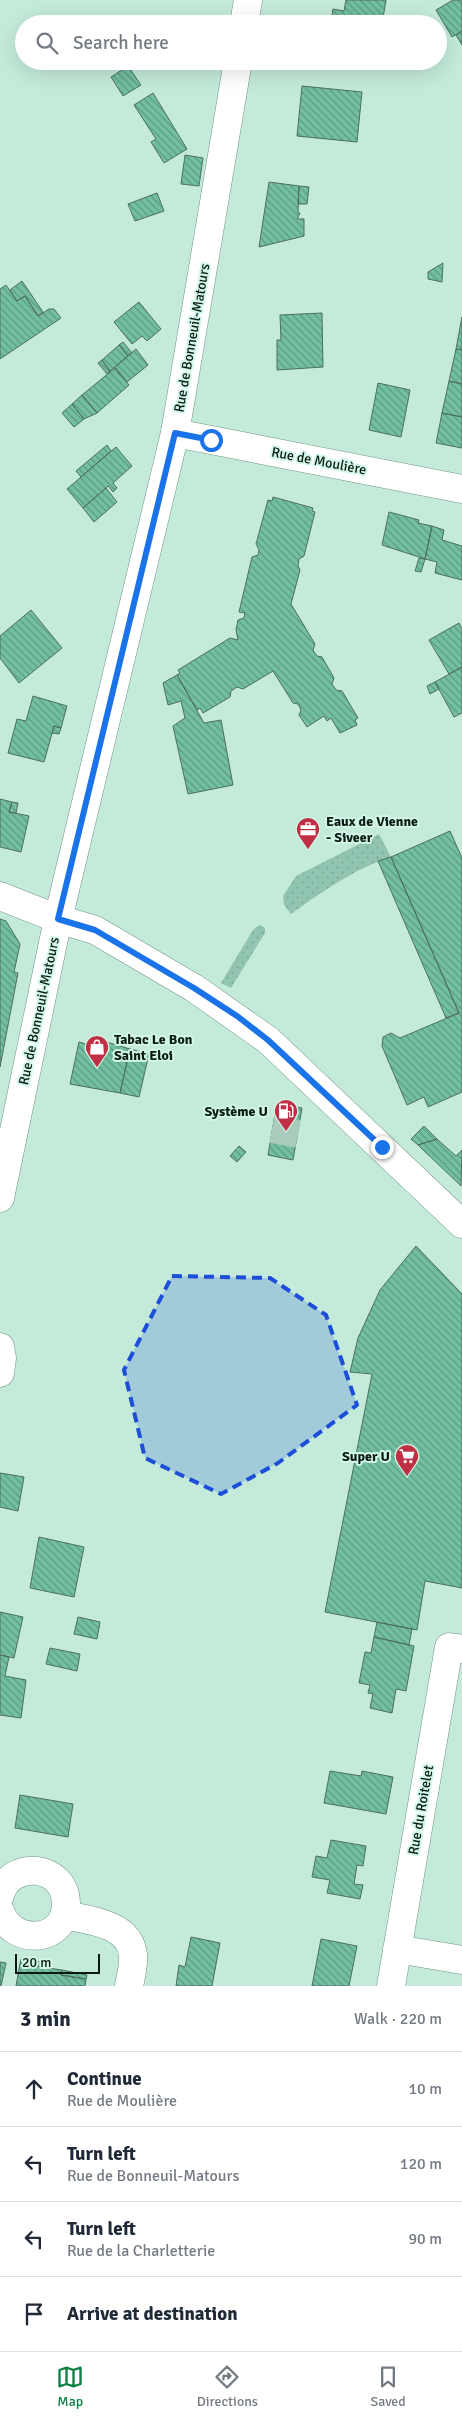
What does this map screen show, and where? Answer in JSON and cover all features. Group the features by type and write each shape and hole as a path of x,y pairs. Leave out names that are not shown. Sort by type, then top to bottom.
{"street":[{"path":"246,15 248,0"},
{"name":"Rue de Bonneuil-Matours","path":"0,1198 58,919 175,433 236,70"},
{"name":"Rue de Moulière","path":"175,433 462,489"},
{"path":"0,896 58,919 95,930 194,988 245,1022 268,1040 462,1224"},
{"path":"0,1347 2,1358 0,1373"},
{"name":"Rue du Roitelet","path":"391,1986 449,1647 462,1649"},
{"path":"0,1895 7,1881 15,1874 24,1870 45,1872 61,1885 66,1905 64,1915 53,1930 35,1937 17,1933 3,1920 0,1912"},
{"path":"64,1915 111,1925 130,1943 133,1954 129,1986"},
{"path":"397,1949 462,1960"}],"highlighted area":[{"path":"172,1276 270,1278 326,1315 357,1405 278,1463 221,1494 145,1458 124,1370"}],"green space":[{"path":"379,834 391,857 351,875 291,914 284,905 283,896 296,876"},
{"path":"260,925 265,928 265,933 231,988 221,983 253,930"}],"building":[{"path":"346,0 386,0 384,15 332,15 333,9 344,11"},
{"path":"453,0 462,0 462,31 452,37 447,29 447,15 439,15 436,10"},
{"path":"462,31 462,45 456,35"},
{"path":"122,70 131,70 141,85 123,96 111,77"},
{"path":"302,86 362,92 357,142 297,136"},
{"path":"153,93 187,149 164,163 151,142 156,139 134,105"},
{"path":"185,155 203,158 199,186 181,184"},
{"path":"269,182 299,186 298,213 300,213 297,219 304,219 304,236 259,247"},
{"path":"299,186 309,187 307,204 298,204"},
{"path":"157,193 164,211 135,221 128,204"},
{"path":"443,263 442,282 428,279 428,272"},
{"path":"22,281 43,312 38,316 25,296 17,301 10,290"},
{"path":"6,285 17,301 25,296 38,316 49,309 54,309 61,318 0,359 0,289"},
{"path":"139,302 161,329 147,341 142,336 132,344 114,322"},
{"path":"322,313 323,367 277,370 277,340 281,340 280,315"},
{"path":"462,317 462,350 456,349"},
{"path":"123,342 132,353 128,356 119,345"},
{"path":"119,345 128,356 110,371 102,360"},
{"path":"136,349 148,365 127,382 115,367"},
{"path":"456,349 462,350 462,384 449,381"},
{"path":"102,360 110,371 107,374 98,363"},
{"path":"115,368 129,385 97,413 82,395"},
{"path":"449,381 462,384 462,417 442,413"},
{"path":"378,383 410,390 401,437 369,430"},
{"path":"82,395 97,413 84,419 72,404"},
{"path":"72,404 84,419 74,427 62,413"},
{"path":"442,413 462,417 462,448 436,443"},
{"path":"107,445 111,451 81,477 76,471"},
{"path":"116,447 132,466 113,483 117,488 113,492 108,486 83,508 67,489"},
{"path":"106,488 117,502 94,522 83,508"},
{"path":"273,497 313,508 312,511 315,512 304,556 299,559 298,566 300,570 291,604 315,644 313,650 317,656 322,657 334,678 332,684 336,690 342,691 358,718 355,720 357,725 340,733 331,718 327,721 324,716 307,727 299,715 301,710 298,704 293,703 273,671 243,689 237,687 231,691 230,697 203,713 200,708 197,710 177,675 180,673 178,670 230,638 238,640 236,630 238,620 244,618 245,613 239,612 252,557 258,555 259,550 256,544 268,500 272,501"},
{"path":"389,512 419,520 418,523 432,526 425,559 382,545"},
{"path":"432,526 444,530 442,540 462,546 462,580 435,573 437,562 425,559"},
{"path":"419,558 425,559 421,572 415,571"},
{"path":"31,610 62,648 19,683 0,658 0,636"},
{"path":"459,623 462,629 462,667 449,674 429,640"},
{"path":"462,667 462,713 454,717 435,682"},
{"path":"177,675 204,723 221,720 233,785 188,794 173,726 185,718 181,701 168,705 163,683"},
{"path":"435,682 439,689 430,694 427,686"},
{"path":"33,696 67,706 61,728 54,726 44,762 8,753 17,719 26,721"},
{"path":"54,726 61,728 59,734 52,733"},
{"path":"0,799 12,802 9,812 29,816 21,852 0,847"},
{"path":"12,802 18,803 16,813 9,812"},
{"path":"450,831 462,858 462,1092 428,1107 424,1097 407,1105 382,1046 383,1037 391,1033 400,1038 459,1013 391,857"},
{"path":"391,857 459,1013 446,1018 378,861"},
{"path":"0,919 6,921 20,944 14,972 18,973 0,1067"},
{"path":"103,1041 130,1049 120,1093 70,1084 79,1042 101,1048"},
{"path":"130,1049 149,1054 139,1097 120,1093"},
{"path":"277,1103 302,1108 293,1160 268,1155"},
{"path":"424,1126 437,1139 418,1145 411,1139"},
{"path":"437,1139 456,1156 462,1150 461,1186 418,1145"},
{"path":"239,1146 246,1152 237,1162 230,1156"},
{"name":"Super U","path":"416,1246 462,1294 462,1588 425,1581 417,1630 325,1612 372,1374 350,1372 358,1338 380,1290"},
{"path":"0,1473 24,1477 18,1511 0,1507"},
{"path":"39,1537 84,1547 74,1597 30,1588"},
{"path":"0,1612 23,1617 14,1658 0,1655"},
{"path":"78,1617 100,1622 97,1639 74,1634"},
{"path":"377,1622 412,1629 409,1645 374,1637"},
{"path":"374,1637 414,1646 406,1691 396,1689 392,1713 370,1708 373,1694 368,1693 370,1685 359,1683 365,1652 371,1653"},
{"path":"50,1648 80,1654 77,1671 46,1664"},
{"path":"0,1655 9,1657 5,1676 26,1680 21,1718 0,1715"},
{"path":"330,1771 361,1776 362,1771 393,1777 386,1814 324,1803"},
{"path":"20,1795 73,1804 68,1837 15,1828"},
{"path":"331,1840 366,1846 363,1866 357,1865 354,1884 363,1885 360,1899 327,1893 330,1880 312,1877 316,1856 327,1858"},
{"path":"191,1937 220,1943 212,1986 176,1986 179,1965 185,1967"},
{"path":"321,1939 357,1946 349,1986 312,1986"},
{"path":"21,1959 44,1962 43,1967 20,1964"},
{"path":"0,1962 6,1963 1,1986 0,1986"},
{"path":"20,1964 62,1970 61,1975 86,1979 85,1986 16,1986"},
{"path":"62,1970 87,1975 86,1979 61,1975"}],"tunnel":[{"path":"272,1129 298,1134"}],"place":[{"name":"Eaux de Vienne - Siveer","path":"308,850"},
{"name":"Tabac Le Bon Saint Eloi","path":"97,1068"},
{"name":"Système U","path":"286,1132"},
{"name":"Super U","path":"407,1477"}],"route":[{"path":"211,440 175,433 58,919 95,930 194,988 237,1016 268,1040 382,1147"}]}
